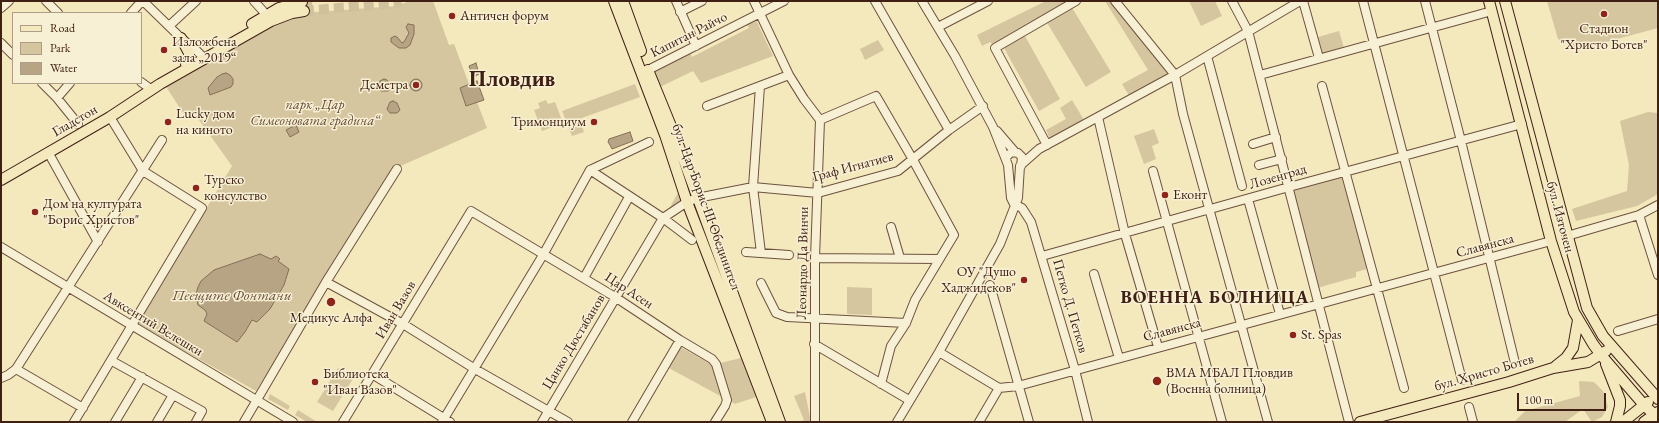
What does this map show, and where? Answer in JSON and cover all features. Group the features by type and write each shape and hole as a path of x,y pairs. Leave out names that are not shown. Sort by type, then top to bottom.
{"main road":[{"name":"бул. Цар Борис III Обединител","path":"614,1 665,135 687,202 772,422"},
{"name":"бул. Цар Борис III Обединител","path":"623,1 648,70 675,136 780,422"},
{"name":"бул. Източен","path":"1504,1 1587,308 1598,328 1612,346 1657,397"},
{"name":"Гладстон","path":"1,180 110,117 279,8 303,6"},
{"name":"бул. Източен","path":"1490,6 1552,241 1567,292 1578,320 1602,357 1644,405 1657,415"},
{"path":"181,38 189,53 189,60 186,64"},
{"name":"Гладстон","path":"156,87 186,64 201,58"},
{"path":"1553,368 1566,358 1573,348 1578,320"},
{"name":"бул. Христо Ботев","path":"1360,422 1508,382 1553,368 1588,362 1602,357 1612,346"},
{"path":"1602,357 1620,400 1616,422"},
{"path":"1623,422 1644,405 1657,397"},
{"path":"1644,422 1657,415"}],"street":[{"path":"1,8 8,1"},
{"path":"46,1 57,12"},
{"path":"132,12 143,1 201,58"},
{"path":"169,26 196,1"},
{"path":"254,1 263,11"},
{"path":"676,1 696,46"},
{"path":"680,12 702,1"},
{"path":"754,1 789,75 804,99 820,120 876,96 954,234 915,300 906,323 891,346 881,384"},
{"name":"Капитан Райчо","path":"648,70 784,1"},
{"path":"875,1 949,130"},
{"path":"922,1 983,106 993,127 1007,162 1011,198 1014,204"},
{"path":"938,27 988,1"},
{"path":"1047,145 995,48 1076,1"},
{"path":"1115,1 1174,75 1209,210 1268,422"},
{"path":"1232,1 1248,31 1350,422"},
{"path":"1007,162 1014,169 1021,165 1039,149 1174,75 1302,1 1319,58"},
{"path":"1363,1 1462,380"},
{"path":"1424,1 1461,140 1515,364"},
{"path":"1260,75 1432,28 1490,6"},
{"path":"1,43 12,54"},
{"path":"1207,56 1242,186"},
{"path":"707,106 789,75"},
{"path":"142,82 156,87"},
{"path":"43,84 57,98 78,124"},
{"path":"57,98 69,84"},
{"path":"760,86 753,186 761,253"},
{"path":"1322,86 1404,388"},
{"name":"Граф Игнатиев","path":"687,202 697,198 753,186 818,193 898,171 912,158 983,106"},
{"path":"74,422 112,361 131,326 202,208 143,171 110,117"},
{"path":"1098,117 1125,234 1158,347"},
{"name":"Леонардо Да Винчи","path":"815,422 815,258 820,120"},
{"name":"Лозенград","path":"1042,256 1522,124"},
{"path":"897,422 996,251 1014,204 1018,198 1022,157 993,127"},
{"path":"1253,144 1276,137"},
{"path":"1,378 8,376 16,369 162,140"},
{"path":"372,374 446,421 543,255 590,170 649,142"},
{"path":"1007,162 1009,154 1039,149"},
{"path":"48,152 98,242"},
{"path":"1259,166 1282,159"},
{"path":"244,422 326,282 397,169"},
{"path":"590,170 663,218 692,240"},
{"path":"1153,171 1222,422"},
{"path":"584,278 630,197"},
{"path":"1248,199 1280,314"},
{"name":"Цанко Дюстабанов","path":"542,422 663,218 687,202"},
{"name":"Петко Д. Петков","path":"1014,204 1022,208 1028,215 1042,256 1075,370 1088,422"},
{"path":"1567,236 1639,214 1658,205"},
{"name":"Цар Асен","path":"471,211 615,297 680,340 712,359 716,364 727,400 715,422"},
{"name":"Иван Вазов","path":"343,422 471,211"},
{"path":"1639,214 1658,275"},
{"path":"891,227 900,258"},
{"name":"Славянска","path":"999,388 1018,386 1552,241"},
{"name":"Авксентий Велешки","path":"1,248 293,422"},
{"path":"746,252 789,255"},
{"path":"815,258 939,259"},
{"path":"1094,274 1119,358"},
{"path":"326,282 403,324 475,369 568,422"},
{"path":"761,283 776,313 787,317 906,323"},
{"path":"990,286 1029,422"},
{"path":"1618,331 1658,319"},
{"path":"632,422 680,340"},
{"path":"814,344 909,400"},
{"path":"938,352 999,388 979,422"},
{"path":"112,361 202,412 196,422"},
{"path":"16,369 83,408"},
{"path":"115,422 142,377"},
{"path":"157,422 173,395"},
{"path":"1469,407 1473,422"}],"green space":[{"name":"парк „Цар Симеоновата градина“","path":"410,1 433,1 449,45 454,44 469,84 460,88 466,106 477,102 487,128 396,168 256,391 136,324 232,166 194,113 185,116 165,85 284,18 303,13 396,6"},
{"path":"1046,1 1071,1 995,47 990,42 982,46 977,35"},
{"path":"1105,1 1111,1 1170,74 1130,97 1122,84 1148,70"},
{"path":"1189,1 1215,1 1222,16 1201,26"},
{"name":"Стадион \"Христо Ботев\"","path":"1547,1 1658,1 1658,28 1580,49 1558,39"},
{"path":"1071,6 1111,72 1086,87 1046,21"},
{"path":"756,20 773,56 701,83 693,71 660,87 653,71 690,53 692,57 749,28 747,24"},
{"path":"1339,31 1344,48 1323,54 1318,37"},
{"path":"1025,36 1060,99 1039,111 1004,48"},
{"path":"878,40 884,50 865,60 860,49"},
{"path":"635,84 640,97 579,119 584,132 572,136 562,111"},
{"path":"546,100 548,104 555,102 563,123 542,131 534,110 540,108 538,103"},
{"path":"1072,100 1084,120 1050,139 1046,130 1066,119 1060,108"},
{"path":"1648,112 1658,113 1658,194 1637,206 1576,221 1572,209 1627,191 1629,165 1620,121"},
{"path":"1154,129 1159,143 1152,146 1156,159 1144,164 1134,136"},
{"path":"1342,176 1367,269 1356,272 1356,277 1317,288 1292,190"},
{"path":"678,193 681,200 672,208 670,207"},
{"path":"847,287 872,288 872,315 847,314"},
{"path":"679,346 712,365 741,358 756,397 735,404 667,367"},
{"path":"338,368 354,377 333,411 317,402"},
{"path":"1579,381 1594,382 1603,391 1608,407 1602,417 1592,422 1583,409 1565,422 1514,422 1525,411 1580,396"},
{"path":"805,392 811,422 800,422 804,420 794,396"},
{"path":"270,394 290,406 288,410 268,399"},
{"path":"298,410 317,422 307,422 295,415"}],"water":[{"path":"408,24 414,25 414,34 410,45 406,48 399,48 391,42 391,38 395,36 402,43 404,42 409,33 406,27"},
{"path":"476,63 479,74 473,77 469,66"},
{"path":"226,73 233,79 233,84 231,87 210,95 208,88 217,77"},
{"path":"384,79 387,80 391,86 388,91 381,91 378,88 380,81"},
{"path":"416,79 420,81 422,85 420,89 416,91 412,89 410,85 412,81"},
{"path":"477,81 484,100 466,106 460,88"},
{"path":"393,101 397,103 400,110 397,113 390,113 387,109 390,102"},
{"path":"296,125 299,132 290,137 286,130"},
{"path":"630,132 633,141 612,149 608,142 609,139"},
{"name":"Пеещите Фонтани","path":"260,254 271,259 276,256 280,259 278,261 289,269 284,285 270,309 257,322 252,320 237,342 204,321 207,314 205,310 198,305 196,294 201,281 214,270"}],"tunnel":[{"path":"302,2 315,1"},
{"path":"304,11 395,3 401,1"}],"place":[{"name":"Стадион \"Христо Ботев\"","path":"1604,14"},
{"name":"Античен форум","path":"452,16"},
{"name":"Изложбена зала „2019“","path":"164,50"},
{"name":"Деметра","path":"416,85"},
{"name":"Lucky дом на киното","path":"168,122"},
{"name":"Тримонциум","path":"594,122"},
{"name":"Турско консулство","path":"196,188"},
{"name":"Еконт","path":"1165,195"},
{"name":"Дом на културата \"Борис Христов\"","path":"35,212"},
{"name":"ОУ \"Душо Хаджидеков\"","path":"1024,280"},
{"name":"Медикус Алфа","path":"331,302"},
{"name":"St. Spas","path":"1293,335"},
{"name":"ВМА МБАЛ Пловдив (Военна болница)","path":"1157,381"},
{"name":"Библиотека \"Иван Вазов\"","path":"315,382"}],"district":[{"name":"Пловдив","path":"512,80"},
{"name":"ВОЕННА БОЛНИЦА","path":"1215,298"}]}
